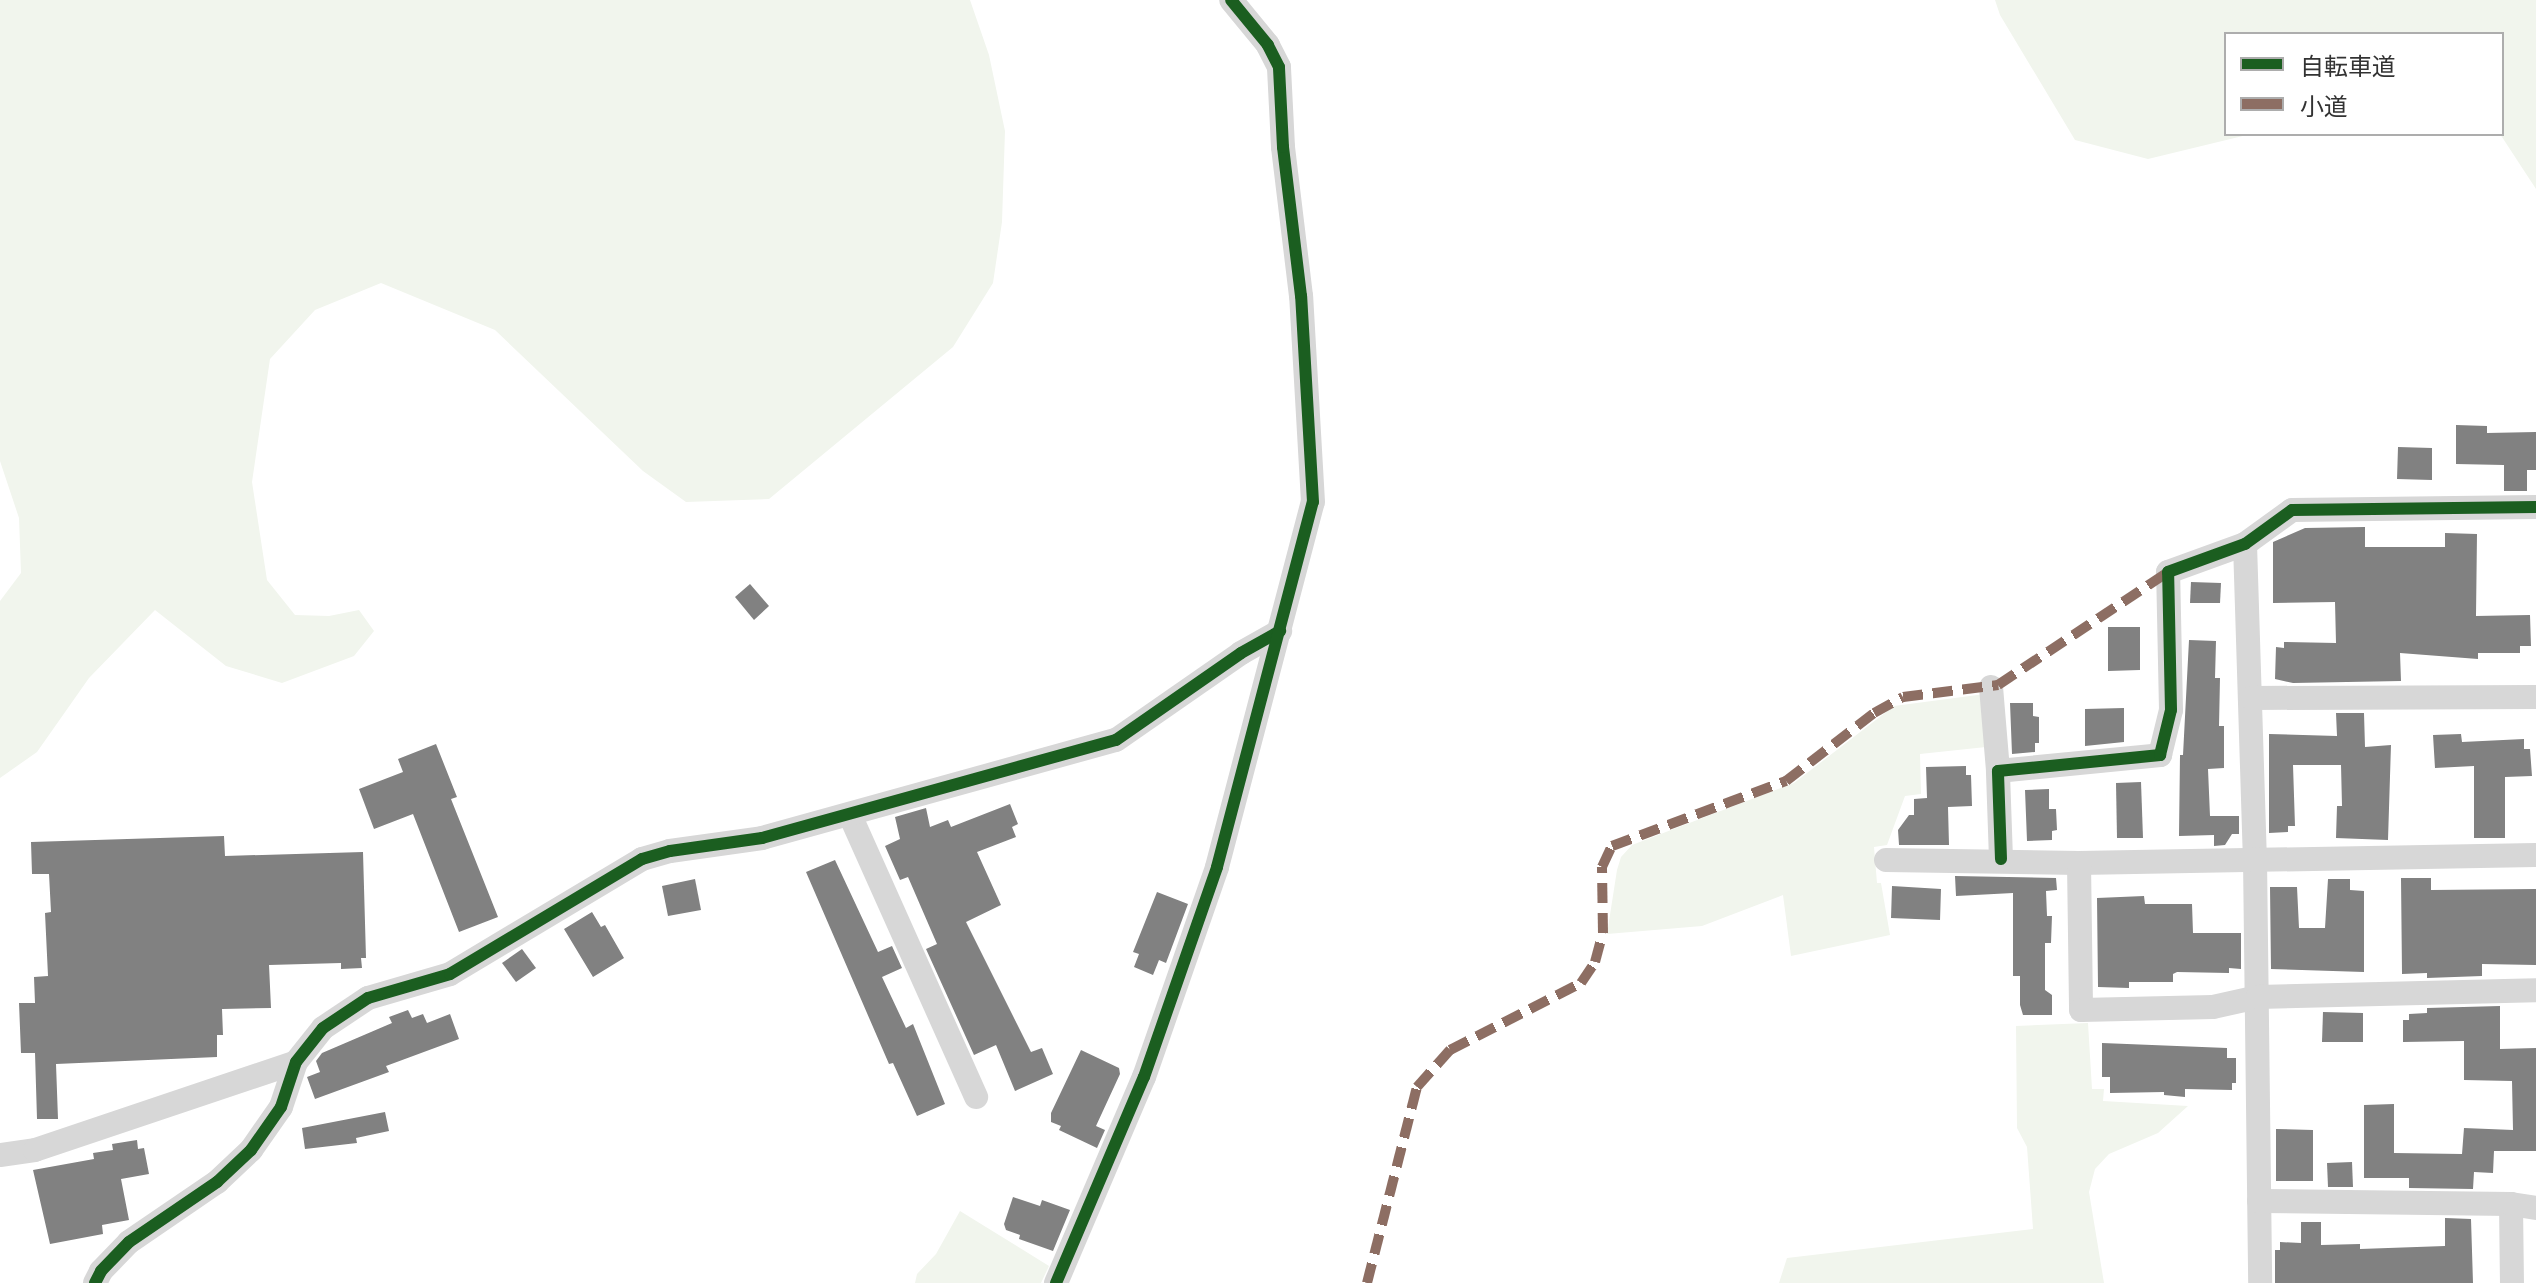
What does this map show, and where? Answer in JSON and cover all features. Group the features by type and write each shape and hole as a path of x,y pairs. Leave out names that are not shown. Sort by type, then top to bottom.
{"street":[{"path":"1056,1283 1144,1077 1217,867 1313,502 1301,296 1283,147 1279,67 1268,45 1231,0"},
{"path":"1998,771 2160,755 2171,710 2168,572 2245,544 2292,510 2536,507"},
{"path":"2245,544 2258,997 2260,1283"},
{"path":"95,1283 101,1271 129,1242 217,1182 251,1150 281,1107 296,1062 323,1028 368,998 450,974 642,859 670,851 762,838 1116,740 1241,653 1280,631"},
{"path":"1991,687 2001,859"},
{"path":"2251,698 2536,697"},
{"path":"850,815 976,1097"},
{"path":"1886,860 2001,859 2079,863 2536,855"},
{"path":"2079,863 2081,1010 2213,1007 2258,997 2536,990"},
{"path":"0,1155 35,1150 296,1062"},
{"path":"2259,1201 2511,1204 2536,1208"},
{"path":"2511,1204 2512,1283"}],"shaded area":[{"path":"0,0 970,0 989,55 1005,131 1002,222 993,283 953,347 769,499 686,502 643,471 495,330 381,283 315,310 270,359 252,482 267,580 295,615 329,616 359,610 374,631 354,656 282,683 226,666 155,610 89,678 37,752 0,778 0,601 21,573 19,518 0,461"},
{"path":"1995,0 2536,0 2536,189 2501,136 2504,136 2504,32 2224,32 2224,136 2243,136 2148,159 2075,140 2000,15"},
{"path":"1985,694 1986,747 1920,754 1921,794 1905,796 1887,845 1874,847 1877,883 1881,883 1890,935 1791,956 1783,895 1702,926 1607,934 1617,870 1621,857 1632,845 1794,783 1894,706"},
{"path":"2088,1023 2092,1089 2104,1089 2103,1101 2188,1106 2158,1133 2109,1154 2095,1169 2089,1192 2104,1283 1779,1283 1787,1258 2033,1229 2027,1147 2017,1128 2016,1026"},
{"path":"960,1211 1049,1266 1041,1283 915,1283 917,1274 936,1254"}],"building":[{"path":"2456,425 2487,426 2487,433 2536,432 2536,470 2527,470 2527,491 2504,491 2504,465 2456,464"},
{"path":"2398,447 2432,448 2432,480 2397,479"},
{"path":"2365,527 2365,547 2445,547 2445,533 2477,534 2476,616 2530,615 2531,646 2520,646 2520,653 2478,653 2478,659 2400,653 2401,681 2293,683 2275,679 2276,647 2284,648 2284,642 2336,643 2335,602 2273,603 2273,542 2305,528"},
{"path":"2191,582 2221,583 2220,603 2190,603"},
{"path":"750,584 769,606 754,620 735,597"},
{"path":"2108,627 2140,627 2140,670 2108,671"},
{"path":"2189,640 2216,641 2215,678 2220,678 2219,726 2224,726 2224,768 2208,769 2210,816 2239,816 2239,834 2232,834 2225,845 2214,846 2214,835 2179,836 2180,755 2183,755"},
{"path":"2010,703 2033,703 2033,716 2039,717 2039,743 2035,743 2035,752 2012,754"},
{"path":"2124,708 2124,742 2085,746 2085,709"},
{"path":"2336,713 2364,713 2365,747 2391,745 2388,840 2336,838 2337,806 2342,806 2341,765 2293,765 2295,826 2288,826 2288,832 2269,833 2269,734 2337,736"},
{"path":"2461,734 2462,742 2524,739 2524,749 2530,749 2532,776 2505,777 2505,838 2474,838 2474,766 2435,768 2433,735"},
{"path":"436,744 457,797 451,799 498,917 459,932 413,814 374,829 359,789 403,772 398,759"},
{"path":"1966,766 1966,775 1971,775 1972,806 1948,807 1949,845 1899,845 1898,830 1909,815 1914,815 1914,799 1927,798 1926,767"},
{"path":"2141,782 2143,838 2117,838 2116,783"},
{"path":"2049,789 2049,809 2056,809 2057,830 2052,831 2052,840 2027,841 2025,790"},
{"path":"1010,804 1018,824 1012,827 1016,837 977,852 1001,905 966,922 1031,1052 1042,1048 1053,1074 1015,1091 996,1045 974,1055 926,949 937,944 908,877 900,880 885,846 900,839 895,817 926,808 930,827 948,820 951,827"},
{"path":"224,836 225,856 363,852 366,958 361,958 362,968 341,969 341,963 269,965 271,1008 222,1009 223,1035 217,1035 217,1057 56,1064 58,1119 37,1119 35,1053 21,1053 19,1003 35,1003 34,977 48,976 45,913 51,912 49,874 32,874 31,842"},
{"path":"835,860 878,952 892,946 902,968 882,977 906,1028 913,1024 945,1104 917,1116 893,1063 889,1064 806,872"},
{"path":"1955,876 2056,878 2057,890 2046,891 2047,916 2052,916 2051,943 2045,943 2045,990 2052,995 2052,1015 2023,1015 2020,976 2013,976 2013,893 1956,896"},
{"path":"2401,878 2431,878 2431,890 2536,889 2536,965 2482,964 2482,976 2427,978 2427,973 2402,974"},
{"path":"695,879 701,910 668,916 662,886"},
{"path":"2328,879 2350,879 2350,890 2364,891 2364,972 2271,969 2270,887 2297,887 2299,928 2325,928"},
{"path":"1892,886 1941,889 1940,920 1891,918"},
{"path":"1157,892 1188,904 1166,963 1159,960 1153,975 1134,967 1139,954 1133,952"},
{"path":"2144,896 2145,904 2192,904 2193,933 2241,933 2241,969 2229,968 2229,973 2177,972 2173,974 2173,982 2129,982 2129,988 2098,987 2097,898"},
{"path":"592,912 601,927 605,925 624,958 593,977 564,929"},
{"path":"522,949 536,968 516,982 502,963"},
{"path":"2500,1006 2500,1049 2536,1048 2536,1151 2494,1151 2493,1173 2474,1172 2473,1189 2409,1188 2409,1178 2364,1178 2364,1105 2394,1104 2394,1153 2462,1154 2464,1128 2513,1130 2512,1081 2464,1080 2464,1041 2403,1042 2403,1020 2409,1020 2409,1014 2427,1013 2427,1008"},
{"path":"408,1010 412,1018 423,1014 427,1023 450,1014 459,1039 386,1066 389,1072 315,1099 307,1077 320,1072 316,1061 322,1053 392,1023 389,1017"},
{"path":"2323,1012 2363,1013 2363,1042 2322,1042"},
{"path":"2102,1043 2227,1048 2227,1058 2236,1058 2236,1083 2232,1083 2232,1090 2185,1089 2185,1097 2164,1095 2164,1092 2110,1093 2110,1077 2102,1077"},
{"path":"1081,1050 1119,1068 1120,1074 1096,1126 1105,1130 1097,1148 1059,1130 1061,1126 1051,1122 1051,1113"},
{"path":"385,1112 389,1131 356,1138 357,1143 305,1149 302,1128"},
{"path":"2276,1129 2313,1130 2313,1181 2276,1181"},
{"path":"137,1140 138,1149 144,1148 149,1174 121,1179 129,1220 102,1225 103,1234 50,1244 33,1170 94,1159 93,1153 113,1150 112,1144"},
{"path":"2352,1162 2353,1187 2328,1187 2327,1163"},
{"path":"1013,1197 1040,1206 1042,1200 1070,1210 1053,1251 1019,1239 1020,1235 1006,1230 1004,1224"},
{"path":"2445,1218 2471,1219 2473,1283 2275,1283 2275,1250 2280,1250 2280,1242 2301,1243 2301,1222 2321,1222 2321,1245 2360,1244 2360,1249 2445,1246"}],"marked path":[{"path":"1367,1283 1417,1087 1450,1050 1581,983 1595,962 1603,933 1602,867 1612,846 1786,781 1874,713 1903,697 1998,685 2168,572"}],"cycle path":[{"path":"1056,1283 1144,1077 1217,867 1313,502 1301,296 1283,147 1279,67 1268,45 1231,0"},
{"path":"2001,859 1998,771 2160,755 2171,710 2168,572 2245,544 2292,510 2536,507"},
{"path":"95,1283 101,1271 129,1242 217,1182 251,1150 281,1107 296,1062 323,1028 368,998 450,974 642,859 670,851 762,838 1116,740 1241,653 1280,631"}]}
